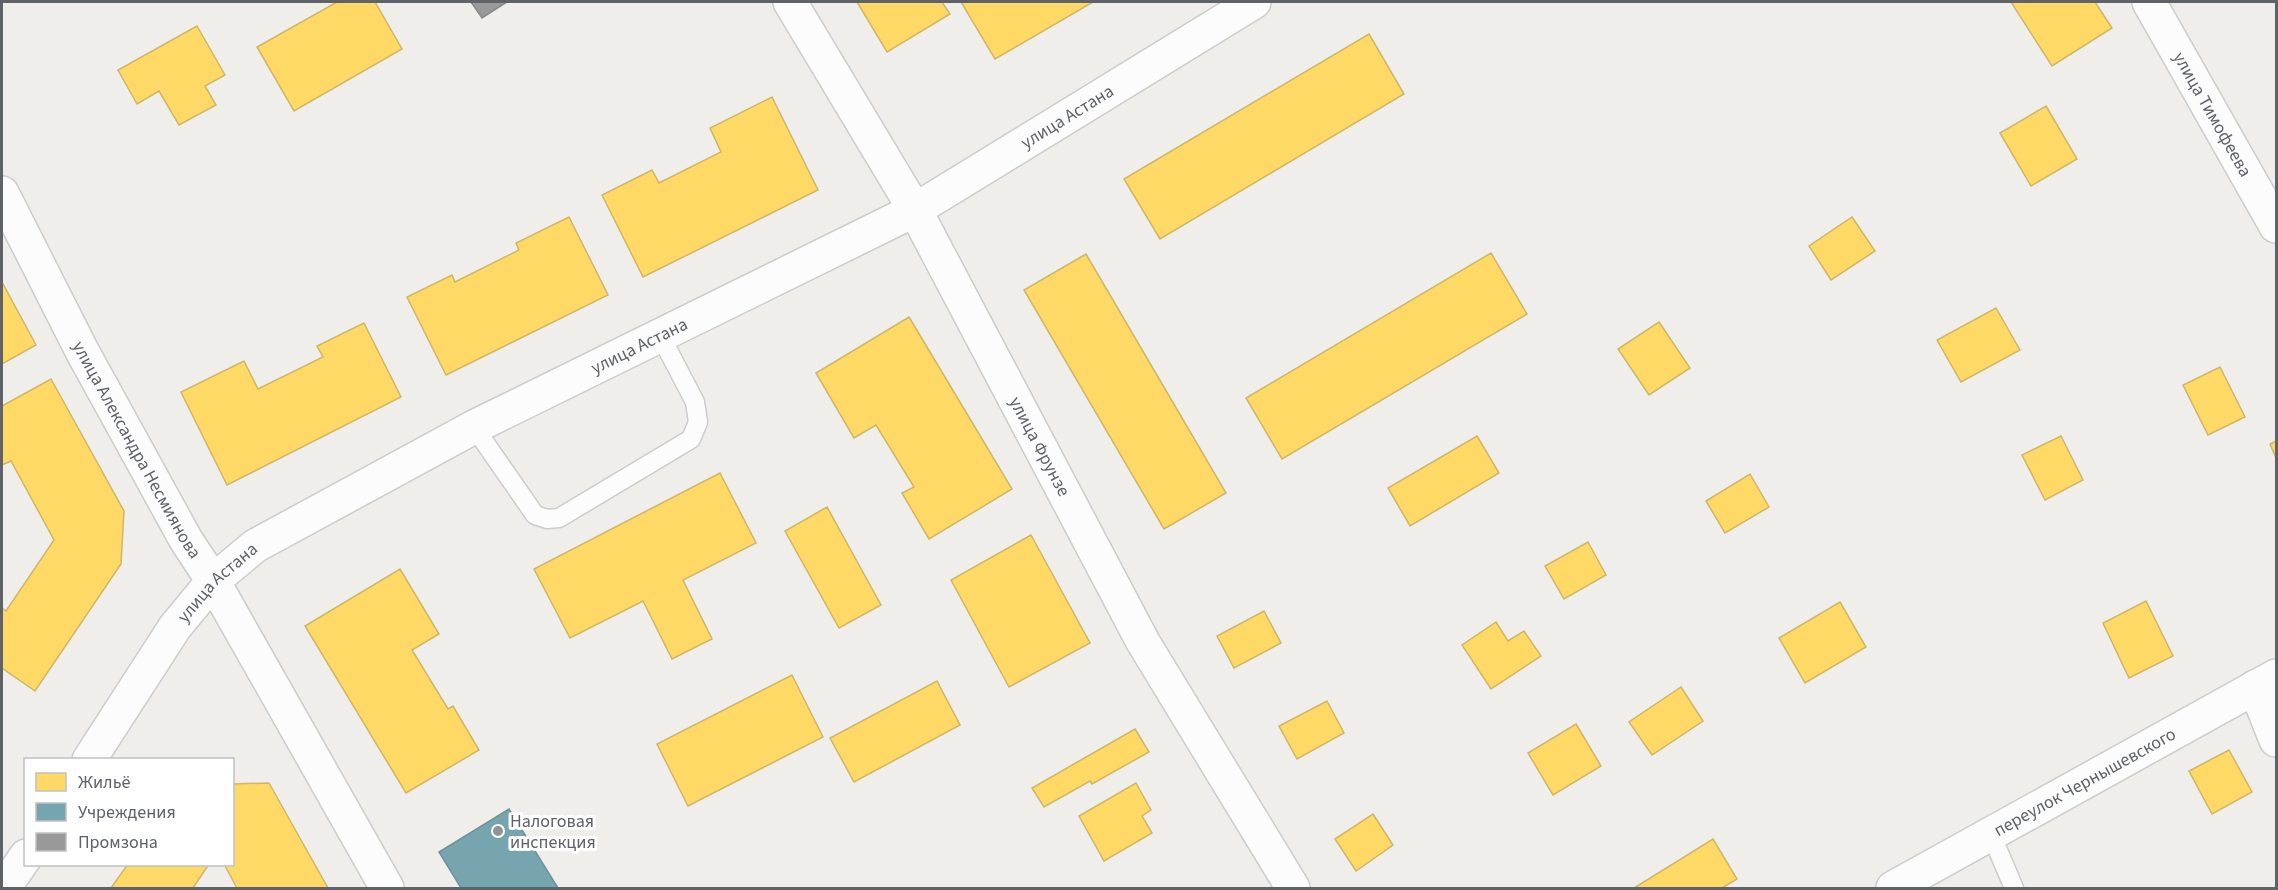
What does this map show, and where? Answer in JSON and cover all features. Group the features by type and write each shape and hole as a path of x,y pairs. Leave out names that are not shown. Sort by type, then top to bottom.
{"street":[{"name":"улица Фрунзе","path":"790,2 915,210 1143,642 1293,888"},
{"name":"улица Астана","path":"90,758 175,627 213,581 255,546 474,426 915,210 1254,2"},
{"name":"улица Тимофеева","path":"2149,2 2277,226"},
{"name":"улица Александра Несмиянова","path":"2,194 88,361 186,540 213,581 387,888"},
{"path":"2266,681 2277,740"},
{"name":"переулок Чернышевского","path":"1893,888 2266,681"},
{"path":"4,888 24,859"}],"lane":[{"path":"474,426 535,515 547,519 559,518 691,439 698,422 695,402 660,335"},
{"path":"1991,834 2014,888"}],"building: Жильё":[{"path":"337,2 375,2 402,49 294,111 257,47"},
{"path":"857,2 942,2 950,14 887,52"},
{"path":"961,2 1093,2 995,59"},
{"path":"2011,2 2095,2 2112,28 2052,66"},
{"path":"197,26 225,75 205,86 216,105 179,125 159,91 137,104 118,70"},
{"path":"1369,34 1404,94 1160,239 1124,179"},
{"path":"772,97 818,190 643,277 602,195 652,170 659,183 721,152 710,128"},
{"path":"2046,106 2077,159 2031,186 2000,133"},
{"path":"569,217 608,295 446,375 407,297 452,275 455,282 519,250 516,243"},
{"path":"1852,217 1875,251 1831,280 1809,246"},
{"path":"1491,253 1527,314 1282,459 1246,398"},
{"path":"1086,254 1226,493 1164,529 1024,290"},
{"path":"2,282 36,345 2,364"},
{"path":"1996,308 2020,350 1961,382 1937,340"},
{"path":"909,317 1012,489 929,539 902,493 914,487 876,425 854,438 816,373"},
{"path":"1659,322 1690,368 1649,395 1618,349"},
{"path":"364,323 401,397 227,485 181,392 244,361 258,389 323,357 317,346"},
{"path":"2220,367 2245,417 2208,435 2183,385"},
{"path":"51,379 124,511 121,564 35,691 2,668 2,608 6,611 54,540 11,461 2,465 2,406"},
{"path":"1477,436 1499,473 1410,526 1388,488"},
{"path":"2061,436 2083,480 2045,500 2022,455"},
{"path":"2276,441 2276,458 2270,444"},
{"path":"720,473 756,543 683,580 712,639 672,659 643,601 570,638 534,569"},
{"path":"1750,474 1769,507 1725,533 1706,501"},
{"path":"827,507 881,605 839,628 785,531"},
{"path":"1031,535 1090,643 1009,687 951,580"},
{"path":"1588,542 1606,575 1564,599 1545,566"},
{"path":"400,569 439,634 412,650 448,709 453,706 479,750 406,793 305,626"},
{"path":"2146,601 2173,656 2129,678 2103,623"},
{"path":"1840,602 1866,647 1805,683 1779,638"},
{"path":"1264,611 1281,643 1234,668 1217,636"},
{"path":"1496,622 1508,641 1524,631 1541,656 1491,689 1462,645"},
{"path":"792,675 823,737 688,806 657,744"},
{"path":"937,681 960,725 854,782 830,738"},
{"path":"1681,687 1703,721 1652,755 1629,722"},
{"path":"1327,701 1344,733 1297,759 1279,726"},
{"path":"1576,724 1601,766 1553,795 1528,753"},
{"path":"1135,729 1149,752 1092,784 1090,781 1044,807 1032,788"},
{"path":"2229,750 2252,792 2212,814 2189,771"},
{"path":"269,783 328,888 237,888 225,866 234,866 234,784"},
{"path":"1136,783 1151,810 1142,816 1152,833 1104,861 1079,816"},
{"path":"1373,814 1393,845 1356,871 1335,839"},
{"path":"1713,839 1737,879 1722,888 1634,888"},
{"path":"127,866 208,866 193,888 111,888"}],"building: Учреждения":[{"name":"Налоговая инспекция","path":"509,809 558,888 461,888 439,852"}],"building: Промзона":[{"path":"471,2 507,2 482,18"}],"place":[{"name":"Налоговая инспекция","path":"498,831"}]}
